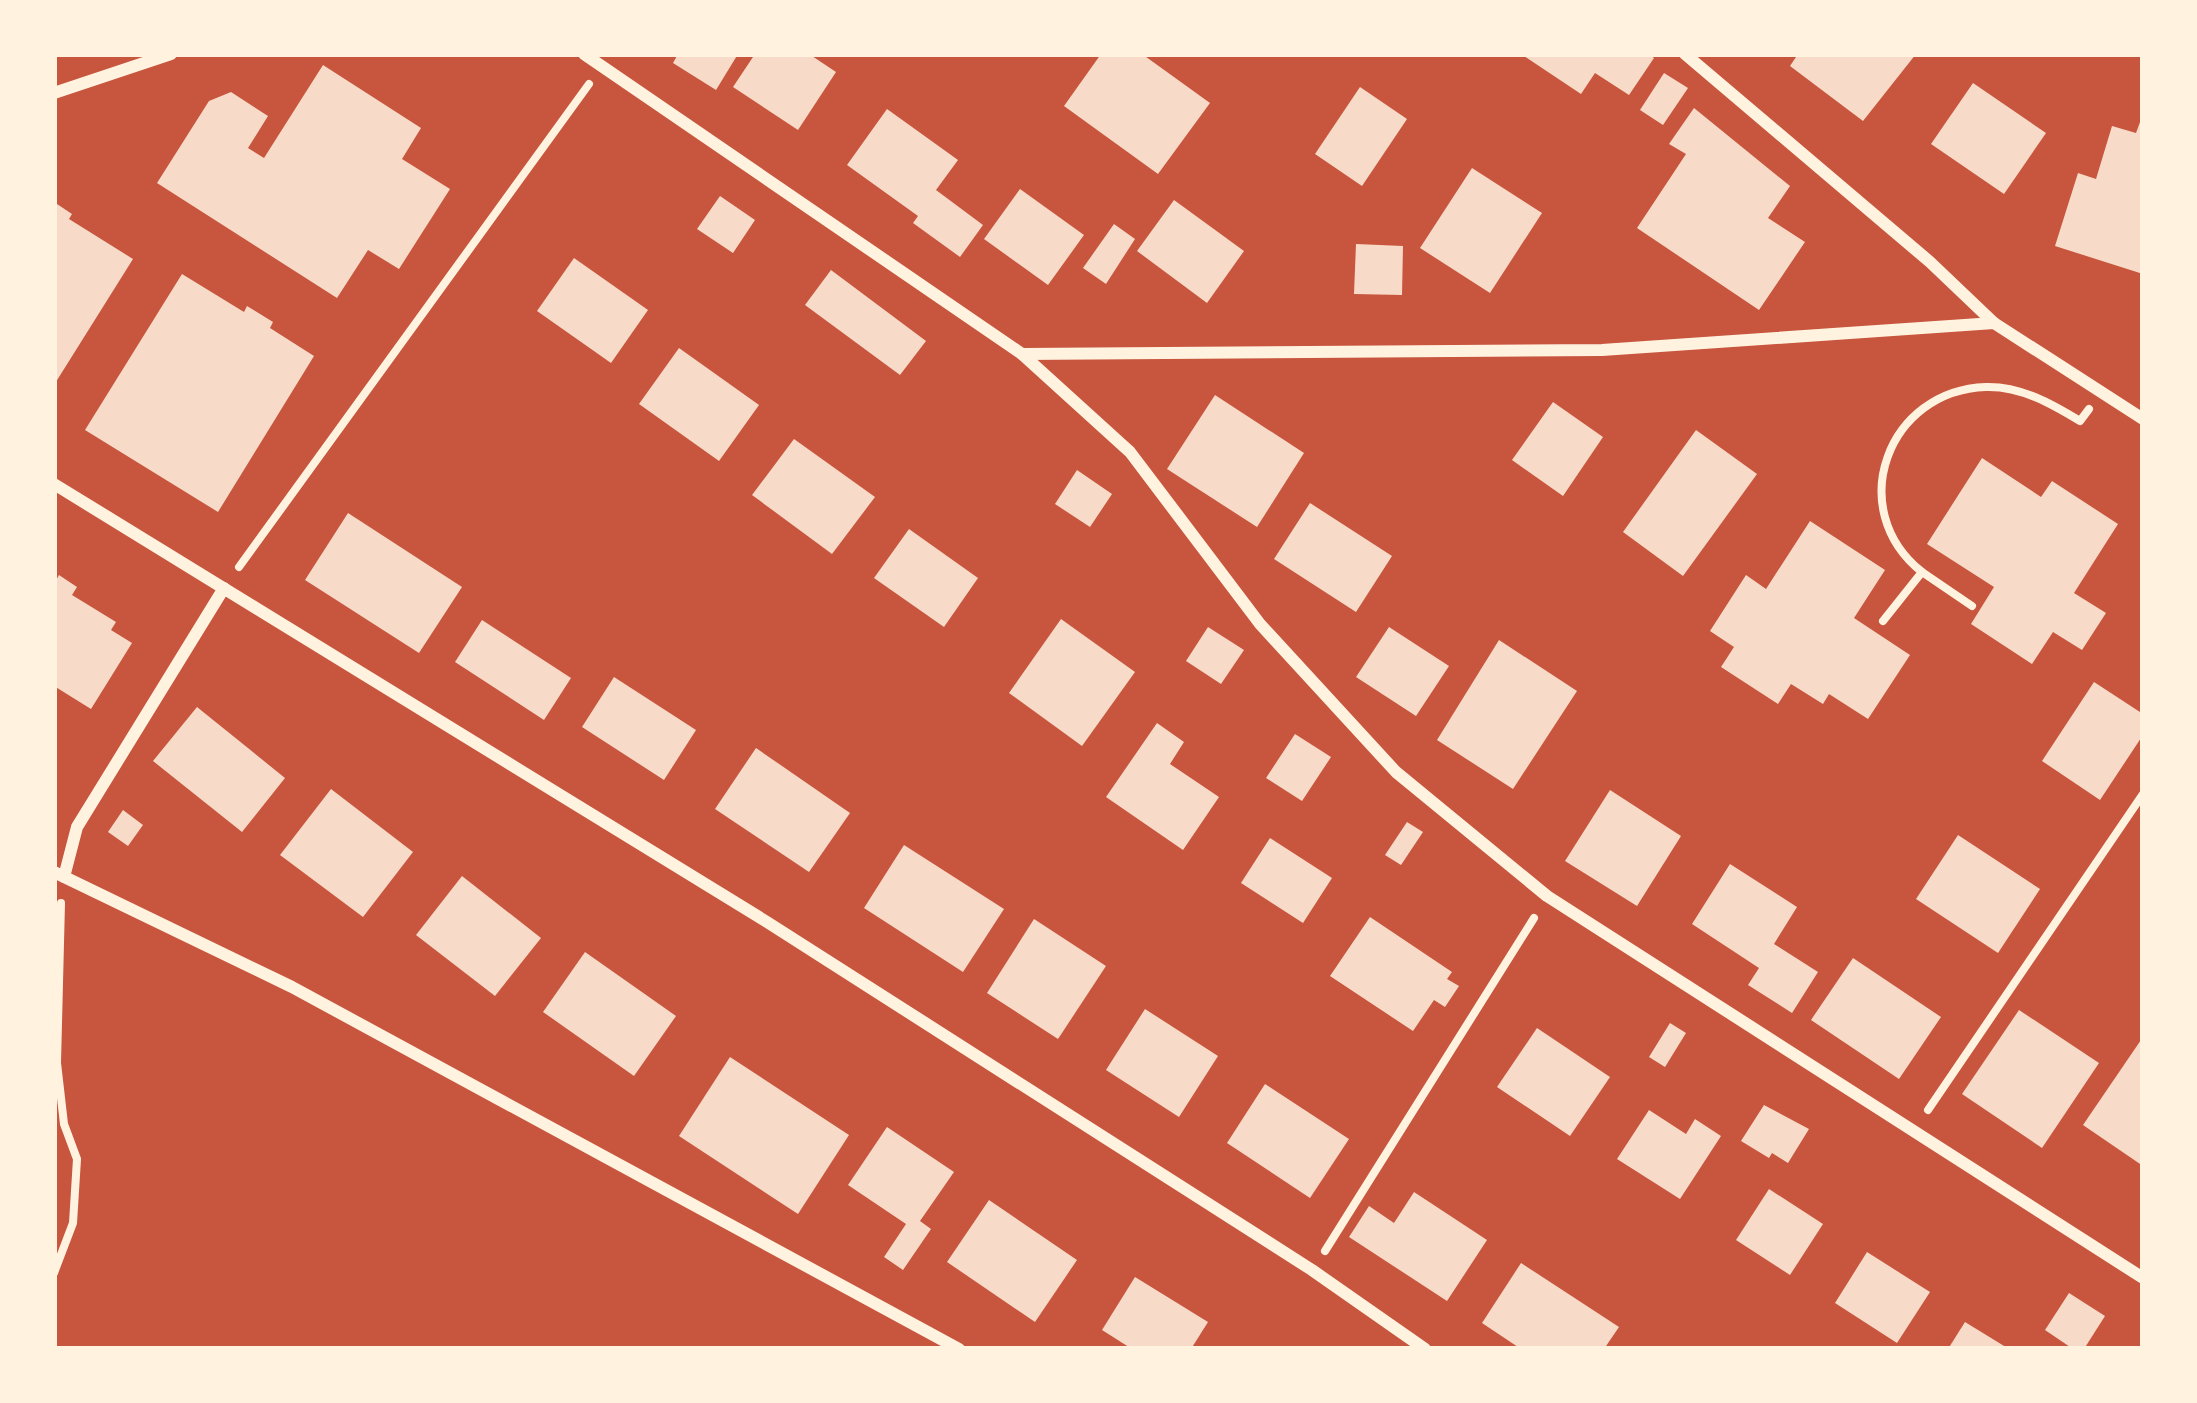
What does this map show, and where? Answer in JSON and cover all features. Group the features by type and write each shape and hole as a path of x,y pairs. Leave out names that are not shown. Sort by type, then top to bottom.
{"street":[{"path":"54,93 171,54"},
{"path":"584,54 1022,354 1130,452 1260,624 1396,772 1547,896 2143,1278"},
{"path":"1684,54 1930,262 1994,323 2143,419"},
{"path":"1022,354 1602,350 1994,323"},
{"path":"54,484 767,922 1312,1270 1425,1349"},
{"path":"224,588 77,827 59,875 292,988 959,1349"}],"path":[{"path":"224,588 575,104"},
{"path":"1972,606 1922,572 1894,540 1879,491 1898,432 1923,405 1959,391 1990,386 2042,398 2080,422 2099,392"},
{"path":"1883,621 1922,572"},
{"path":"1916,1129 2143,794"},
{"path":"54,1273 73,1223 77,1159 64,1124 57,1063 59,875"},
{"path":"1312,1270 1547,896"},
{"path":"54,1130 64,1124"}],"building":[{"path":"678,54 738,54 716,90 673,63"},
{"path":"755,54 809,54 836,72 798,130 733,87"},
{"path":"1101,54 1142,54 1210,103 1158,174 1064,106"},
{"path":"1521,54 1648,54 1654,58 1629,95 1595,73 1581,94"},
{"path":"1798,54 1916,54 1863,121 1790,66"},
{"path":"323,65 421,128 402,159 450,189 399,269 368,250 337,298 157,183 209,101 231,92 268,116 248,148 264,158"},
{"path":"1664,73 1688,88 1663,125 1640,110"},
{"path":"1973,83 2046,133 2004,194 1931,144"},
{"path":"1360,87 1407,119 1362,186 1315,154"},
{"path":"1694,108 1790,186 1768,218 1805,242 1759,310 1637,228 1686,154 1669,144"},
{"path":"887,109 958,160 936,190 983,225 960,257 913,223 918,216 847,165"},
{"path":"2143,114 2143,274 2055,246 2078,173 2096,179 2112,126 2136,133"},
{"path":"1472,168 1542,213 1490,293 1420,248"},
{"path":"1020,189 1084,235 1048,285 984,239"},
{"path":"720,196 755,220 733,253 697,229"},
{"path":"1174,200 1244,251 1207,303 1137,251"},
{"path":"54,202 72,214 69,219 133,259 54,385"},
{"path":"1114,224 1135,239 1106,284 1083,268"},
{"path":"1356,244 1403,246 1402,295 1354,294"},
{"path":"574,258 648,310 611,363 537,311"},
{"path":"831,270 926,341 900,375 805,305"},
{"path":"182,274 244,312 247,306 273,322 270,328 314,356 218,512 85,430"},
{"path":"679,348 759,405 719,461 639,404"},
{"path":"1215,395 1304,453 1257,527 1167,469"},
{"path":"1553,402 1603,437 1563,496 1512,460"},
{"path":"1696,430 1757,474 1683,576 1623,532"},
{"path":"794,439 875,497 832,554 752,495"},
{"path":"1982,458 2041,497 2052,481 2118,524 2074,593 2106,613 2082,650 2053,632 2032,664 1971,624 1994,587 1927,544"},
{"path":"1077,470 1112,494 1090,527 1055,504"},
{"path":"1310,503 1392,556 1356,612 1274,559"},
{"path":"348,513 462,587 419,653 305,580"},
{"path":"1810,521 1885,570 1854,618 1910,655 1868,719 1829,694 1823,704 1791,684 1778,704 1721,667 1734,647 1710,631 1746,575 1766,589"},
{"path":"909,529 978,578 944,627 874,578"},
{"path":"59,575 77,587 72,595 116,622 111,630 132,643 91,709 54,686 54,584"},
{"path":"1061,619 1135,672 1082,746 1009,693"},
{"path":"482,620 571,678 544,720 455,662"},
{"path":"1208,627 1244,650 1221,684 1186,661"},
{"path":"1389,627 1449,666 1416,716 1356,677"},
{"path":"1499,640 1577,691 1513,789 1437,740"},
{"path":"614,677 696,730 664,780 582,727"},
{"path":"2094,682 2143,714 2143,735 2100,800 2042,761"},
{"path":"197,707 285,778 242,832 153,761"},
{"path":"1157,723 1184,742 1170,764 1219,797 1183,850 1106,797"},
{"path":"1295,734 1331,757 1302,801 1266,778"},
{"path":"756,748 850,813 809,872 715,809"},
{"path":"331,789 413,852 363,917 280,855"},
{"path":"1610,790 1681,836 1637,906 1565,861"},
{"path":"123,810 143,825 128,846 108,832"},
{"path":"1407,822 1423,832 1401,865 1385,855"},
{"path":"1958,835 2040,889 1998,953 1916,899"},
{"path":"1270,838 1332,878 1303,923 1241,883"},
{"path":"904,845 1004,909 963,972 864,908"},
{"path":"1730,864 1797,907 1774,944 1818,972 1792,1013 1748,985 1759,968 1692,924"},
{"path":"462,876 541,938 495,996 416,935"},
{"path":"1370,917 1452,972 1447,979 1459,986 1445,1007 1434,1000 1413,1031 1330,976"},
{"path":"1034,919 1106,966 1058,1039 987,993"},
{"path":"585,952 676,1016 634,1076 543,1012"},
{"path":"1853,958 1941,1017 1899,1079 1811,1020"},
{"path":"1145,1009 1218,1056 1179,1117 1106,1070"},
{"path":"2019,1010 2099,1063 2042,1148 1962,1094"},
{"path":"1670,1023 1686,1033 1665,1067 1649,1057"},
{"path":"1537,1028 1610,1077 1570,1136 1497,1087"},
{"path":"2143,1037 2143,1166 2083,1125"},
{"path":"730,1057 849,1135 798,1214 679,1136"},
{"path":"1265,1084 1349,1139 1310,1198 1227,1143"},
{"path":"1764,1105 1809,1129 1788,1163 1741,1141"},
{"path":"1649,1110 1686,1134 1695,1119 1721,1136 1680,1199 1617,1159"},
{"path":"887,1127 954,1172 920,1221 931,1229 903,1270 884,1257 906,1224 848,1185"},
{"path":"1769,1189 1823,1224 1790,1275 1736,1240"},
{"path":"1414,1192 1487,1240 1447,1301 1349,1237 1369,1206 1394,1223"},
{"path":"989,1200 1077,1260 1035,1322 947,1262"},
{"path":"1867,1252 1930,1292 1897,1343 1835,1303"},
{"path":"1521,1263 1619,1327 1604,1349 1521,1349 1482,1323"},
{"path":"1135,1277 1208,1322 1191,1349 1132,1349 1102,1330"},
{"path":"2069,1293 2105,1316 2084,1349 2073,1349 2045,1330"},
{"path":"1965,1322 2009,1349 1948,1349"}]}
